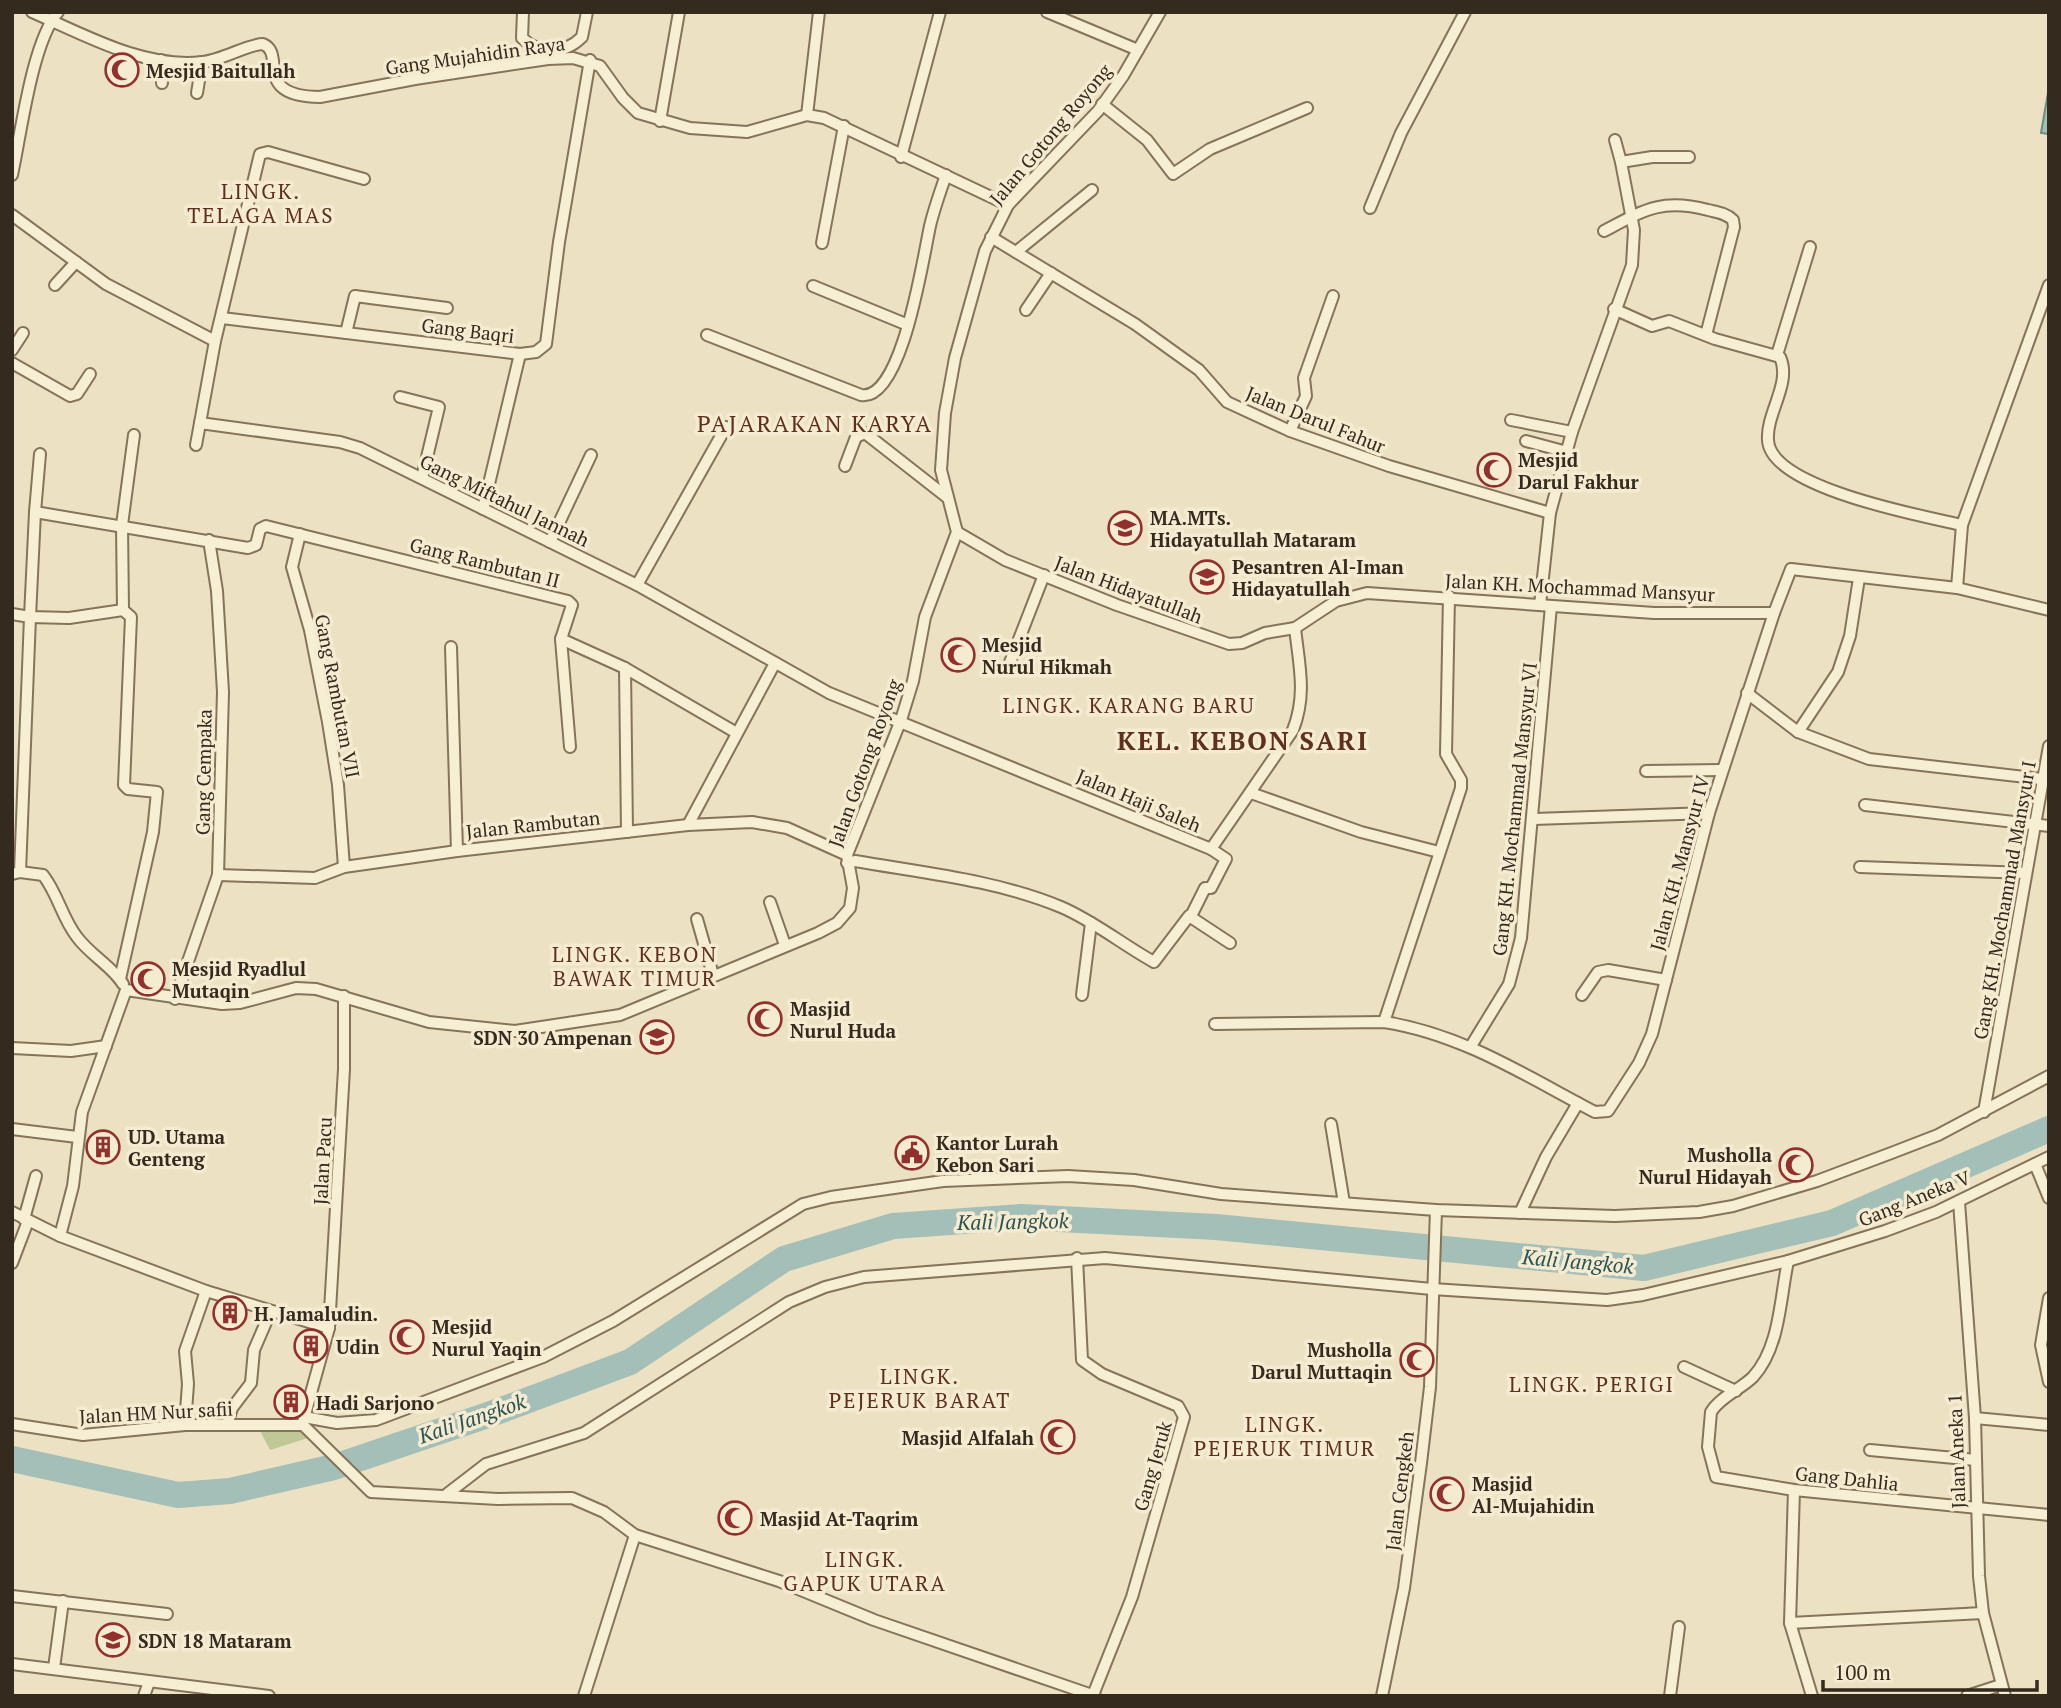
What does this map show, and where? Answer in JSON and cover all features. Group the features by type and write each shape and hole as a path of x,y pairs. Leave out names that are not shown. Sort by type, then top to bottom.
{"street":[{"path":"32,12 54,16 103,43 161,60 202,62 197,93"},
{"path":"523,12 522,38 540,50 565,49 582,37 587,12"},
{"path":"660,121 679,12"},
{"path":"818,12 807,116 844,126 901,157 1008,205"},
{"path":"901,157 940,12"},
{"path":"1047,12 1138,50"},
{"name":"Jalan Gotong Royong","path":"123,984 175,999 231,1004 296,988 344,996 429,1023 515,1031 620,1015 829,928 846,914 852,896 847,859 901,720 914,681 925,617 957,532 941,470 949,386 962,330 992,237 1008,205 1044,170 1102,104 1160,12"},
{"path":"1370,208 1401,133 1465,12"},
{"path":"12,175 31,83 54,16"},
{"name":"Gang Mujahidin Raya","path":"202,62 223,60 263,44 271,52 273,73 281,88 304,97 320,97 538,60 590,60 609,75 623,99 638,113 660,121 690,128 747,132 807,116"},
{"path":"161,60 162,83"},
{"name":"Gang Baqri","path":"222,318 520,354 536,352 546,344 559,242 590,60"},
{"path":"1102,104 1147,140 1172,174 1216,145 1307,108"},
{"path":"822,243 844,126"},
{"name":"Gang KH. Mochammad Mansyur VI","path":"1471,1046 1508,984 1516,964 1534,820 1550,513 1572,432 1632,265 1634,230 1615,140"},
{"path":"197,445 215,341 260,155 268,152 364,179"},
{"path":"1621,162 1652,157 1689,157"},
{"path":"707,335 870,397 887,380 908,325 930,225 946,175"},
{"path":"1016,252 1092,190"},
{"path":"1604,231 1631,215 1654,206 1687,205 1729,216 1734,227 1706,335"},
{"path":"12,215 131,299 215,341"},
{"name":"Jalan Darul Fahur","path":"992,237 1135,324 1185,359 1199,370 1220,397 1290,431 1389,466 1550,513"},
{"path":"1777,355 1810,247"},
{"path":"55,285 76,262"},
{"path":"1026,310 1051,273"},
{"path":"1957,588 1962,525 2049,285"},
{"path":"813,286 908,325"},
{"path":"346,333 355,296 447,308"},
{"path":"1290,431 1307,396 1304,378 1333,296"},
{"path":"1614,309 1653,326 1669,321 1706,335 1777,355 1783,363 1783,379 1768,437 1769,448 1779,460 1789,469 1835,494 1962,525"},
{"path":"12,350 23,333"},
{"path":"483,509 520,354"},
{"path":"12,363 70,396 77,394 90,374"},
{"path":"400,397 439,407 422,478"},
{"path":"1511,420 1572,432"},
{"name":"Gang Miftahul Jannah","path":"200,423 340,442 360,448 637,585 775,663"},
{"path":"637,585 726,427"},
{"path":"845,466 856,437 865,433 948,498"},
{"path":"60,1236 71,1198 78,1137 87,1097 106,1046 123,984 153,832 157,792 128,789 124,785 131,617 123,610 122,524 134,435"},
{"path":"1525,441 1566,452"},
{"path":"40,454 16,873 43,875 53,888 63,915 78,940 123,984"},
{"path":"550,542 591,455"},
{"path":"35,512 209,540"},
{"name":"Gang Rambutan II","path":"209,540 248,548 256,545 262,527 300,534 568,601 572,605 561,639"},
{"name":"Jalan Hidayatullah","path":"957,532 1005,560 1163,622 1229,644 1242,643 1265,633 1295,628"},
{"name":"Gang Rambutan VII","path":"300,534 292,567 310,630 328,722 338,785 344,867"},
{"name":"Gang Cempaka","path":"175,999 218,875 223,692 217,591 209,540"},
{"path":"1774,613 1791,569 1957,588 2049,610"},
{"path":"1009,665 1044,575"},
{"path":"1798,732 1838,672 1850,636 1859,578"},
{"name":"Jalan KH. Mochammad Mansyur","path":"1295,628 1336,601 1356,594 1450,597 1654,613 1774,613"},
{"path":"1384,1022 1461,788 1461,780 1446,754 1450,597"},
{"path":"12,614 69,618 123,610"},
{"name":"Jalan KH. Mansyur IV","path":"1578,1103 1602,1113 1611,1108 1652,1034 1709,813 1774,613"},
{"name":"Jalan Haji Saleh","path":"775,663 830,693 1212,849 1293,730 1300,713 1303,698 1295,628"},
{"path":"570,747 561,639 625,668 735,732"},
{"path":"451,647 457,851"},
{"path":"688,825 735,732 775,663"},
{"path":"625,668 627,832"},
{"path":"1746,693 1798,732 1869,759 2042,779"},
{"name":"Gang KH. Mochammad Mansyur I","path":"1984,1112 2049,746"},
{"path":"1646,771 1722,769"},
{"path":"1251,793 1362,832 1439,852"},
{"path":"1864,806 2049,826"},
{"path":"1534,820 1709,813"},
{"name":"Jalan Rambutan","path":"218,875 315,878 344,867 457,851 688,825 772,823 802,833 847,859"},
{"path":"847,859 987,883 1061,907 1156,962 1191,916 1205,888 1211,888 1226,859 1212,849"},
{"path":"1860,867 2026,873"},
{"path":"770,902 785,945"},
{"path":"1191,916 1230,943"},
{"path":"697,919 713,975"},
{"path":"1082,995 1091,923"},
{"path":"1582,995 1598,972 1608,970 1665,980"},
{"name":"Jalan Pacu","path":"305,1425 329,1328 344,1069 344,996"},
{"path":"1216,1024 1384,1022 1427,1030 1471,1046 1578,1103 1541,1166 1520,1213"},
{"path":"12,1048 63,1051 106,1046"},
{"name":"Jalan HM Nur safii","path":"12,1424 83,1434 185,1425 305,1425 376,1419 543,1357 613,1321 803,1204 816,1200 943,1181 1044,1176 1108,1178 1221,1194 1437,1210 1615,1216 1699,1212 1733,1206 1817,1181 1938,1135 2049,1076"},
{"path":"1331,1124 1345,1203"},
{"path":"12,1129 78,1137"},
{"name":"Gang Aneka V","path":"447,1494 486,1464 584,1433 789,1302 825,1287 864,1277 1077,1258 1133,1260 1607,1300 1643,1295 1788,1261 1885,1231 1959,1202 2049,1157"},
{"path":"2035,1164 2049,1198"},
{"path":"12,1263 26,1220 36,1175"},
{"name":"Jalan Aneka 1","path":"1959,1202 1975,1418 1975,1508 1983,1613 2003,1690"},
{"name":"Jalan Cengkeh","path":"1382,1696 1415,1519 1430,1387 1437,1210"},
{"path":"12,1212 60,1236 206,1291 329,1328"},
{"name":"Gang Jeruk","path":"1077,1258 1082,1360 1102,1374 1178,1406 1184,1417 1132,1597 1094,1695"},
{"path":"1684,1367 1736,1391 1759,1369 1770,1349 1788,1261"},
{"path":"185,1425 188,1384 185,1352 206,1291"},
{"path":"2049,1298 2041,1345 2049,1382"},
{"path":"227,1425 232,1408 251,1383 254,1350 270,1312"},
{"name":"Gang Dahlia","path":"1736,1391 1714,1406 1708,1423 1708,1447 1716,1477 1794,1490 2049,1515"},
{"path":"1975,1418 2049,1425"},
{"path":"305,1425 371,1492 447,1494 498,1499 572,1498 604,1512 635,1535 779,1581 874,1620 1094,1695"},
{"path":"1870,1450 1976,1460"},
{"path":"1794,1490 1790,1623 1812,1696"},
{"path":"584,1696 635,1535"},
{"path":"12,1596 167,1614"},
{"path":"54,1668 63,1601"},
{"path":"1790,1623 1983,1613"},
{"path":"1670,1696 1679,1627"},
{"path":"12,1664 270,1696"},
{"path":"144,1696 149,1682"},
{"path":"1967,1696 2003,1690"}],"green space":[{"path":"258,1427 301,1430 308,1438 270,1450"}],"water":[{"path":"2049,87 2049,134 2041,133"}],"waterway":[{"name":"Kali Jangkok","path":"12,1459 178,1495 230,1491 334,1467 488,1415 630,1362 784,1259 893,1226 1021,1217 1216,1227 1644,1268 1832,1223 2049,1129"}],"place":[{"name":"Mesjid Baitullah","path":"122,70"},
{"name":"Mesjid Darul Fakhur","path":"1494,470"},
{"name":"MA.MTs. Hidayatullah Mataram","path":"1125,528"},
{"name":"Pesantren Al-Iman Hidayatullah","path":"1207,577"},
{"name":"Mesjid Nurul Hikmah","path":"958,655"},
{"name":"Mesjid Ryadlul Mutaqin","path":"148,979"},
{"name":"Masjid Nurul Huda","path":"765,1019"},
{"name":"SDN 30 Ampenan","path":"657,1037"},
{"name":"UD. Utama Genteng","path":"103,1147"},
{"name":"Kantor Lurah Kebon Sari","path":"912,1153"},
{"name":"Musholla Nurul Hidayah","path":"1796,1165"},
{"name":"H. Jamaludin.","path":"230,1313"},
{"name":"Mesjid Nurul Yaqin","path":"407,1337"},
{"name":"Udin","path":"311,1346"},
{"name":"Musholla Darul Muttaqin","path":"1417,1360"},
{"name":"Hadi Sarjono","path":"291,1402"},
{"name":"Masjid Alfalah","path":"1058,1437"},
{"name":"Masjid Al-Mujahidin","path":"1447,1494"},
{"name":"Masjid At-Taqrim","path":"735,1518"},
{"name":"SDN 18 Mataram","path":"113,1640"}],"district":[{"name":"LINGK. TELAGA MAS","path":"261,203"},
{"name":"PAJARAKAN KARYA","path":"815,423"},
{"name":"LINGK. KARANG BARU","path":"1129,705"},
{"name":"KEL. KEBON SARI","path":"1243,740"},
{"name":"LINGK. KEBON BAWAK TIMUR","path":"635,966"},
{"name":"LINGK. PERIGI","path":"1592,1384"},
{"name":"LINGK. PEJERUK BARAT","path":"920,1388"},
{"name":"LINGK. PEJERUK TIMUR","path":"1285,1436"},
{"name":"LINGK. GAPUK UTARA","path":"865,1571"}]}
